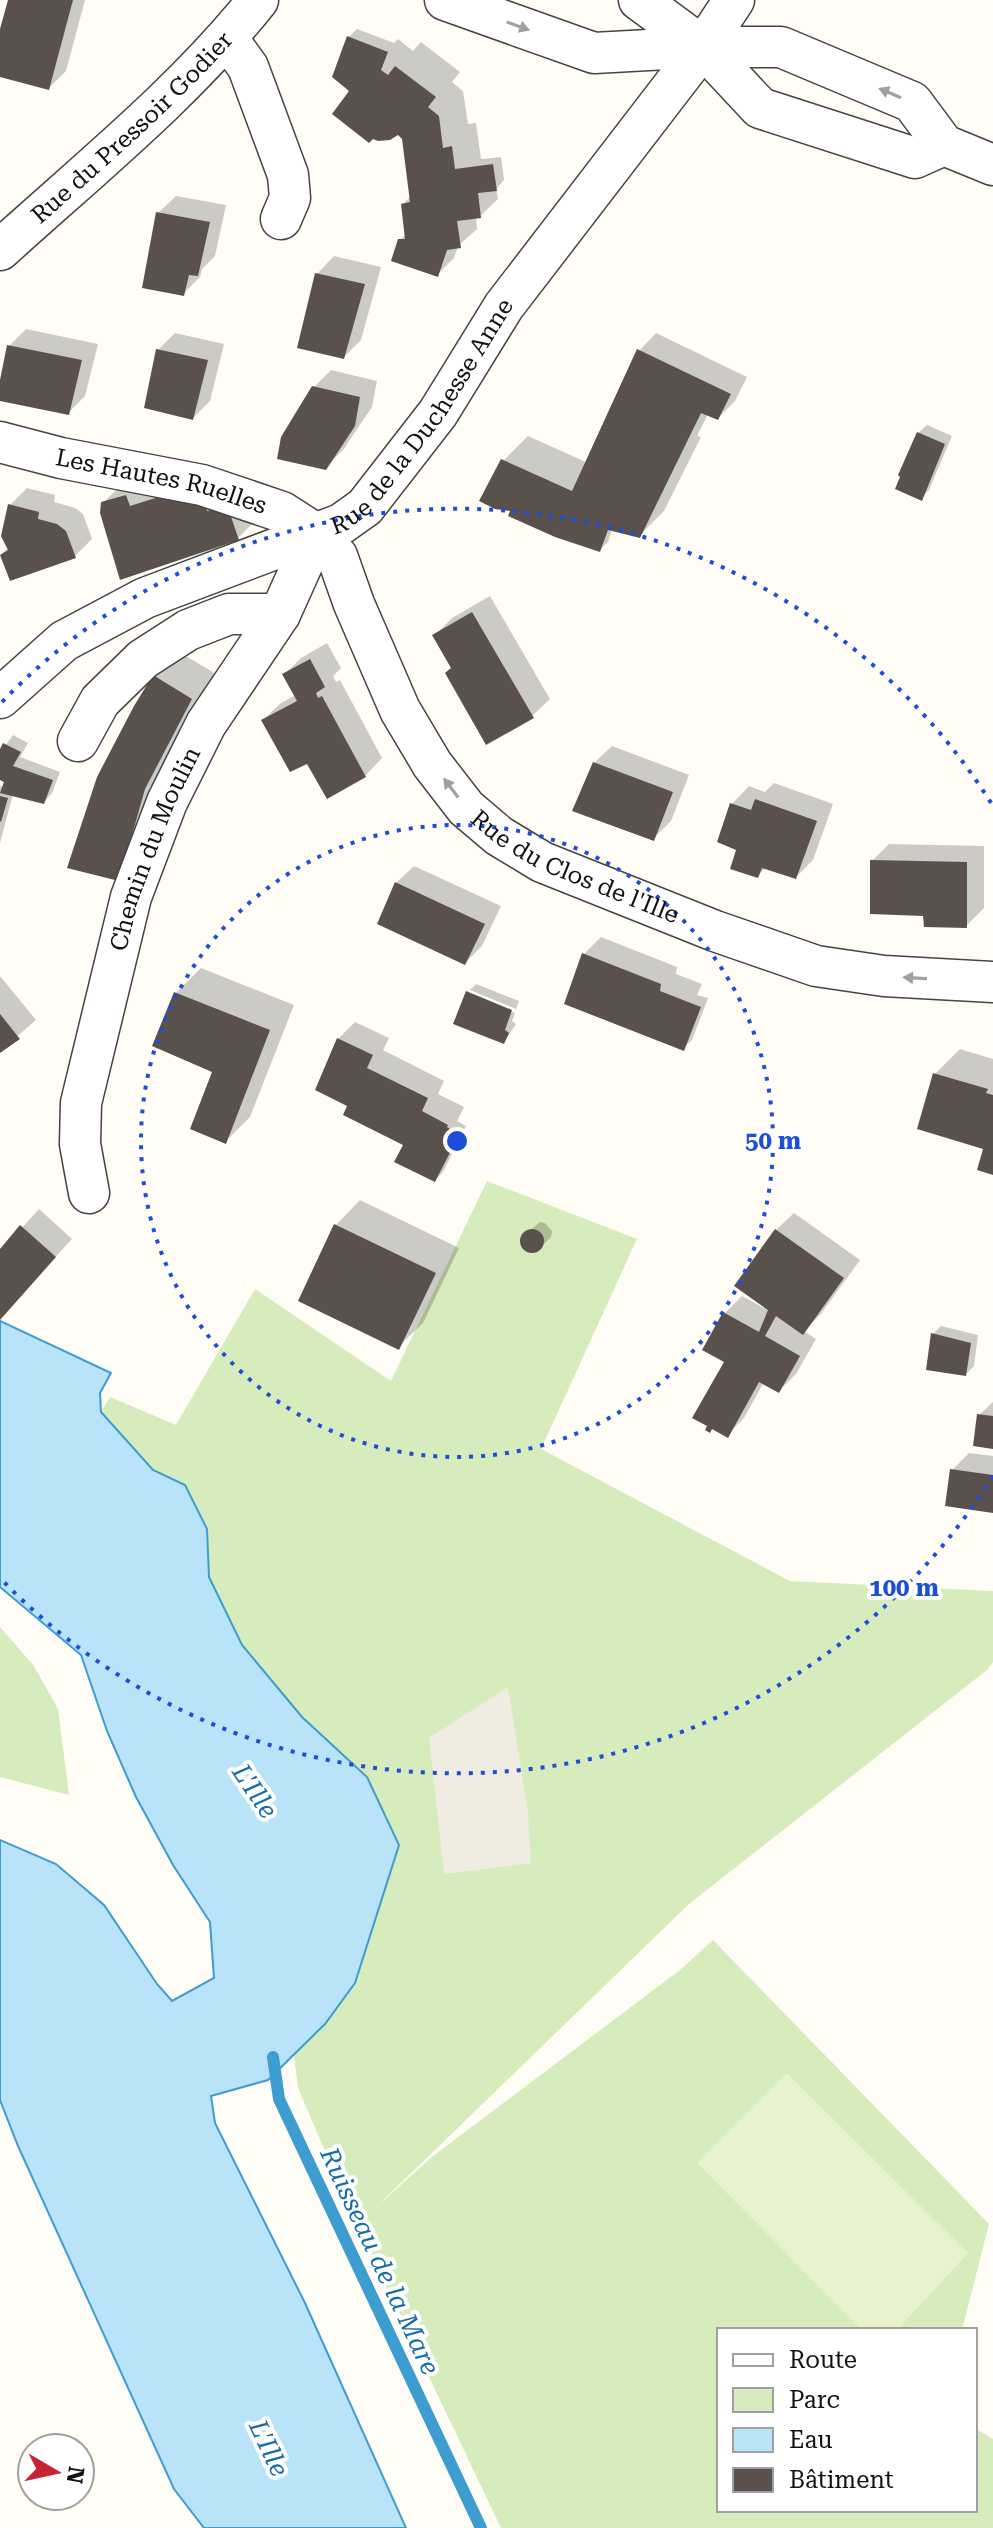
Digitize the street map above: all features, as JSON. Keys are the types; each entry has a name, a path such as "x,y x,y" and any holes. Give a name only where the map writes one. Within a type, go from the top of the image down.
{"street":[{"name":"Rue du Pressoir Godier","path":"0,250 170,95 227,38 258,0"},
{"path":"445,0 594,53 703,47 781,47 912,102 944,145 993,165"},
{"path":"639,0 703,47 760,108 915,158 944,145"},
{"name":"Rue de la Duchesse Anne","path":"0,698 64,641 145,598 341,524 365,507 438,413 504,306 703,47 734,0"},
{"path":"227,38 248,67 288,175 290,198 281,219"},
{"name":"Les Hautes Ruelles","path":"0,442 61,458 202,485 282,512 316,534"},
{"name":"Chemin du Moulin","path":"89,1193 80,1144 81,1103 131,897 167,802 206,724 280,614 316,534"},
{"name":"Rue du Clos de l'Ille","path":"316,534 337,556 354,604 400,710 432,764 466,808 499,836 567,873 715,931 816,966 884,976 993,982"},
{"path":"78,741 100,701 143,659 188,630 229,614 280,614"}],"green space":[{"path":"487,1181 637,1239 541,1449 790,1581 993,1591 993,1662 987,1670 689,1904 375,2208 433,2156 680,1970 713,1940 989,2224 963,2328 717,2328 717,2512 977,2512 977,2429 993,2439 993,2528 501,2528 357,2226 298,2088 294,2055 325,2024 355,1983 399,1845 367,1777 302,1717 242,1645 209,1577 207,1529 185,1485 153,1470 101,1412 110,1397 176,1425 255,1289 391,1381"},
{"path":"0,1627 34,1666 58,1709 69,1795 0,1777"},
{"path":"787,2073 968,2253 899,2328 860,2328 697,2163"}],"shaded area":[{"path":"508,1687 528,1812 531,1863 444,1874 429,1738"}],"water":[{"name":"L'Ille","path":"0,1321 111,1373 100,1393 101,1412 153,1470 185,1485 207,1529 209,1577 242,1645 302,1717 367,1777 399,1845 355,1983 325,2024 268,2080 211,2096 215,2123 305,2303 406,2528 204,2528 174,2489 0,2100 0,1840 56,1864 104,1905 157,1984 172,2001 214,1978 210,1922 173,1865 136,1797 107,1731 81,1655 0,1587"}],"building":[{"path":"8,0 73,0 49,90 0,77 0,29"},
{"path":"347,36 388,52 381,70 388,75 395,66 436,97 428,107 439,116 443,148 452,146 455,169 493,164 497,191 478,193 481,218 457,221 461,248 447,250 438,277 391,261 398,239 405,239 401,204 410,202 402,139 398,135 390,140 373,139 369,143 332,114 349,91 332,77"},
{"path":"156,212 210,222 198,276 189,275 184,296 142,288"},
{"path":"315,273 365,284 344,359 297,348"},
{"path":"7,345 82,360 69,415 0,401 0,380"},
{"path":"156,349 208,360 193,420 144,408"},
{"path":"637,349 731,394 718,420 701,413 640,538 608,530 600,552 555,537 508,516 510,511 495,509 479,501 501,459 572,491"},
{"path":"312,386 360,397 355,426 326,470 277,459 281,437"},
{"path":"917,432 945,444 922,501 895,489"},
{"path":"126,495 130,506 162,496 206,498 207,511 227,505 239,540 120,580 100,513 101,502"},
{"path":"8,504 39,512 38,519 57,524 66,531 76,558 10,581 0,555 8,550 1,536"},
{"path":"472,612 534,718 486,745 445,673 451,668 432,635"},
{"path":"310,659 325,687 316,693 318,698 322,696 366,777 327,799 307,764 290,772 261,720 297,701 282,674"},
{"path":"153,675 192,699 145,789 119,881 67,868 97,777"},
{"path":"3,743 21,752 13,766 53,780 44,804 0,793 4,782 0,780 0,749"},
{"path":"593,762 673,792 654,841 572,811"},
{"path":"0,796 8,798 1,822 0,821"},
{"path":"755,799 817,821 796,879 762,868 758,878 730,869 736,850 717,842 730,803 751,810"},
{"path":"870,860 967,862 967,928 924,927 923,916 870,914"},
{"path":"395,882 485,924 465,965 377,924"},
{"path":"582,953 661,984 660,991 701,1007 684,1051 564,1004"},
{"path":"466,991 512,1010 504,1044 453,1024"},
{"path":"174,992 270,1030 226,1144 190,1129 212,1072 152,1046"},
{"path":"0,1014 20,1039 0,1053"},
{"path":"337,1038 373,1055 367,1068 428,1098 422,1111 448,1125 459,1135 435,1182 394,1162 403,1145 343,1115 347,1106 315,1090"},
{"path":"933,1073 988,1089 986,1093 993,1095 993,1175 977,1170 983,1149 917,1129"},
{"path":"334,1224 436,1273 399,1350 298,1301"},
{"path":"20,1225 56,1257 0,1320 0,1249"},
{"path":"532,1229 543,1236 544,1241 537,1252 532,1253 521,1246 520,1241 527,1230"},
{"path":"775,1229 844,1278 803,1335 776,1316 765,1336 800,1356 779,1393 759,1382 728,1438 712,1429 710,1433 705,1430 707,1426 692,1418 724,1362 702,1350 723,1312 759,1332 768,1310 734,1286"},
{"path":"931,1333 971,1343 966,1376 926,1370"},
{"path":"977,1414 993,1416 993,1449 973,1446"},
{"path":"950,1469 993,1475 993,1513 945,1506"}],"waterway":[{"name":"Ruisseau de la Mare","path":"273,2057 279,2099 481,2528"}]}
